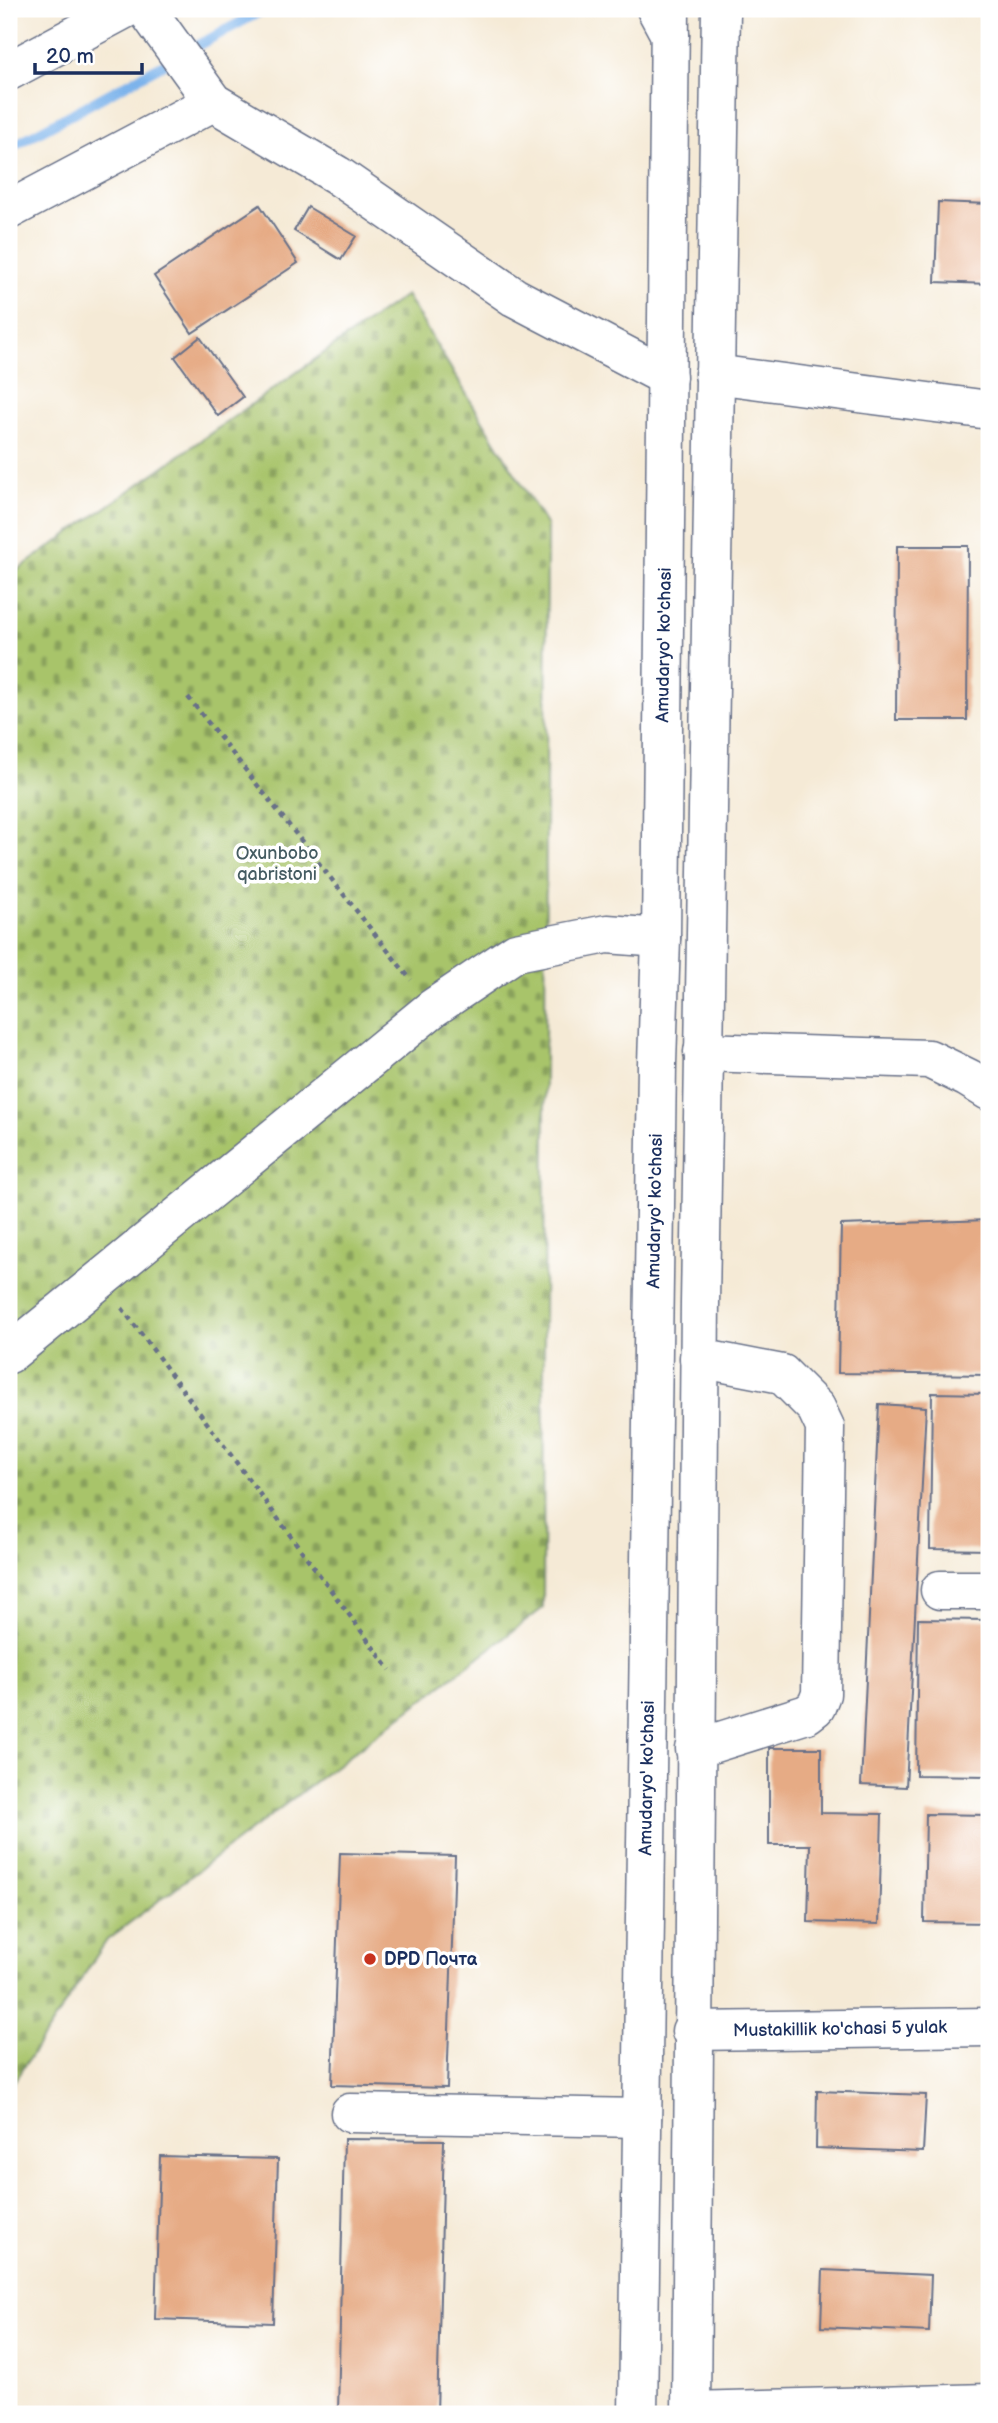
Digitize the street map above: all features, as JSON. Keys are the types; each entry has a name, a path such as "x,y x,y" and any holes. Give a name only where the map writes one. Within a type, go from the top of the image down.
{"street":[{"path":"9,71 125,9"},
{"path":"146,9 213,102 337,175 514,297 667,377"},
{"path":"721,9 699,1358 691,2031 691,2413 989,2403"},
{"name":"Amudaryo' ko'chasi","path":"638,2414 661,938 667,377 665,18"},
{"path":"9,210 213,102"},
{"path":"714,374 989,410"},
{"path":"9,1354 433,1008 516,952 607,934 661,938"},
{"path":"703,1052 929,1059 989,1091"},
{"path":"695,1749 807,1714 816,1707 821,1695 825,1427 816,1408 782,1374 699,1358"},
{"path":"940,1590 989,1590"},
{"name":"Mustakillik ko'chasi 5 yulak","path":"691,2031 989,2027"},
{"path":"350,2113 642,2118"}],"path":[{"path":"188,697 433,1008"},
{"path":"101,1279 390,1670"}],"green space":[{"name":"Oxunbobo qabristoni","path":"406,295 547,526 543,1608 107,1940 9,2089 9,576"}],"building":[{"path":"938,202 989,204 989,284 935,282"},
{"path":"260,205 298,263 192,333 154,276"},
{"path":"308,207 356,236 341,260 294,231"},
{"path":"200,337 243,397 218,416 175,357"},
{"path":"897,546 968,546 967,720 896,720"},
{"path":"989,1220 989,1375 838,1373 841,1225"},
{"path":"932,1393 989,1394 989,1550 930,1549"},
{"path":"879,1404 926,1407 906,1787 861,1785"},
{"path":"918,1619 989,1620 989,1776 916,1775"},
{"path":"769,1748 821,1748 821,1813 882,1814 879,1924 808,1922 810,1845 769,1845"},
{"path":"926,1814 989,1815 989,1923 924,1922"},
{"path":"340,1853 455,1856 447,2088 332,2085"},
{"path":"817,2091 926,2095 923,2152 816,2148"},
{"path":"344,2139 444,2140 437,2414 338,2414"},
{"path":"160,2156 278,2159 273,2323 155,2319"},
{"path":"823,2270 931,2275 929,2332 821,2327"}],"waterway":[{"path":"9,148 265,9"}],"place":[{"name":"DPD Почта","path":"370,1959"}]}
